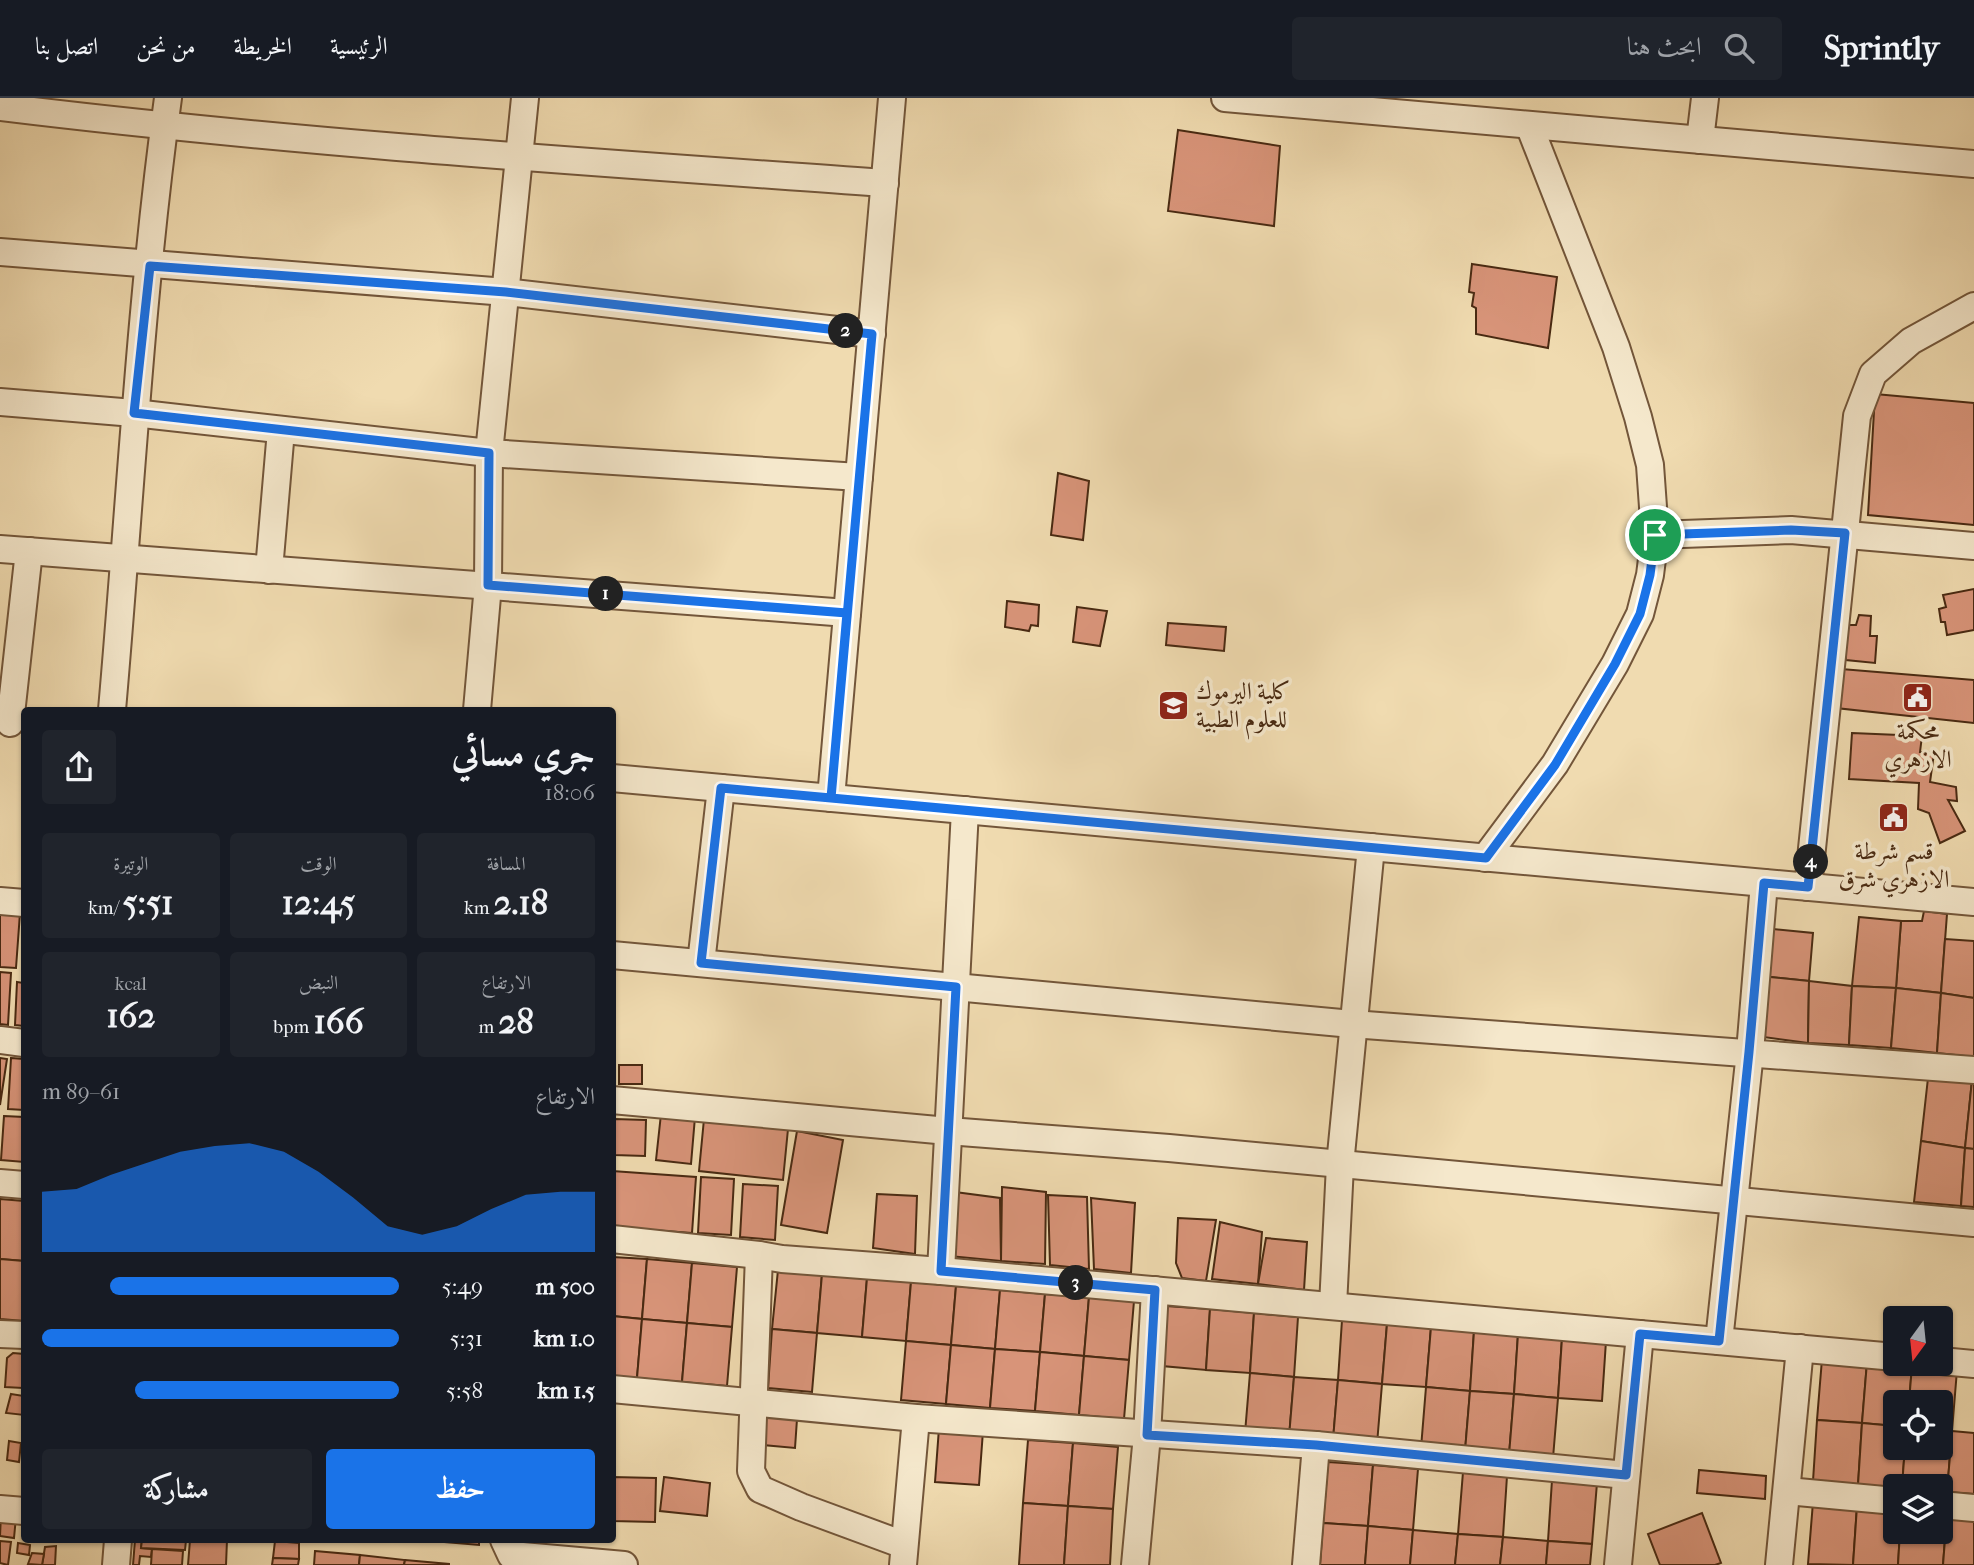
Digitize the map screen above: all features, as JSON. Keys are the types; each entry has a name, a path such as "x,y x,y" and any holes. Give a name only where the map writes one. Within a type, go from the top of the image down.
{"street":[{"path":"112,707 134,413 168,98"},
{"path":"477,707 488,585 489,453 525,98"},
{"path":"831,798 892,98"},
{"path":"1225,98 1304,102 1529,125 1974,164"},
{"path":"1700,140 1705,98"},
{"path":"0,107 164,127 520,157 885,183"},
{"path":"1486,858 1555,765 1615,664 1640,614 1650,575 1655,535 1650,465 1638,417 1616,347 1529,125"},
{"path":"0,253 506,292 872,334"},
{"path":"1808,887 1857,416 1873,374 1911,341 1974,306"},
{"path":"0,402 134,413 489,453 859,477"},
{"path":"269,570 281,430"},
{"path":"1655,535 1791,530 1974,546"},
{"path":"0,549 847,613"},
{"path":"12,723 29,551"},
{"path":"616,778 1974,902"},
{"path":"701,963 721,788"},
{"path":"941,1271 965,810"},
{"path":"1333,1306 1340,1165 1371,847"},
{"path":"1719,1341 1764,883"},
{"path":"0,901 21,902"},
{"path":"616,955 1352,1024 1974,1070"},
{"path":"0,1040 21,1043"},
{"path":"616,1100 1169,1148 1974,1223"},
{"path":"0,1183 21,1185"},
{"path":"616,1239 782,1259 1883,1355"},
{"path":"759,1255 751,1471 760,1489 903,1555 916,1419"},
{"path":"1135,1565 1147,1435 1155,1290"},
{"path":"0,1334 21,1335"},
{"path":"1618,1565 1640,1334"},
{"path":"1779,1565 1800,1348"},
{"path":"1953,1362 1974,1364"},
{"path":"616,1389 916,1419 1316,1445 1626,1475"},
{"path":"1306,1565 1316,1445"},
{"path":"1787,1491 1883,1500"},
{"path":"1953,1506 1974,1508"},
{"path":"0,1509 21,1511"},
{"path":"116,1565 118,1543"},
{"path":"508,1553 624,1565"}],"building":[{"path":"1178,130 1280,146 1274,226 1168,211"},
{"path":"1472,264 1557,277 1548,348 1476,334 1476,308 1472,306 1474,293 1469,292"},
{"path":"1875,394 1974,403 1974,525 1868,515"},
{"path":"1058,473 1089,481 1083,540 1051,535"},
{"path":"1974,589 1974,630 1947,635 1939,609 1946,607 1943,595"},
{"path":"1007,601 1039,605 1038,626 1031,625 1029,631 1005,627"},
{"path":"1077,607 1107,611 1100,646 1073,642"},
{"path":"1859,615 1871,616 1870,636 1877,636 1875,663 1846,660 1844,625 1856,625"},
{"path":"1168,623 1226,627 1224,651 1166,645"},
{"path":"1841,669 1974,680 1974,723 1836,708"},
{"path":"1852,733 1922,736 1920,752 1934,753 1930,782 1956,787 1957,801 1948,800 1965,831 1940,843 1929,813 1918,809 1919,783 1849,779"},
{"path":"1924,911 1947,914 1941,993 1896,988 1901,921 1922,921"},
{"path":"0,912 20,913 16,968 0,967"},
{"path":"1859,917 1901,921 1896,988 1852,986"},
{"path":"1764,928 1813,933 1809,981 1760,976"},
{"path":"1945,939 1974,941 1974,998 1941,993"},
{"path":"0,972 11,973 8,1025 0,1024"},
{"path":"1760,976 1809,981 1808,1043 1756,1036"},
{"path":"1809,981 1852,986 1849,1045 1808,1043"},
{"path":"17,982 21,983 21,1026 15,1025"},
{"path":"1852,986 1896,988 1891,1048 1849,1045"},
{"path":"1896,988 1941,993 1937,1053 1891,1048"},
{"path":"1941,993 1974,998 1974,1057 1937,1053"},
{"path":"0,1058 7,1059 0,1105"},
{"path":"11,1058 21,1059 21,1110 8,1109"},
{"path":"619,1065 642,1065 642,1084 619,1084"},
{"path":"1928,1078 1972,1080 1965,1148 1921,1141"},
{"path":"1972,1080 1974,1081 1974,1149 1965,1148"},
{"path":"661,1114 695,1117 691,1164 656,1160"},
{"path":"4,1116 21,1117 21,1162 1,1160"},
{"path":"616,1119 646,1120 645,1156 616,1155"},
{"path":"704,1119 788,1129 783,1180 699,1171"},
{"path":"797,1131 843,1140 827,1233 781,1225"},
{"path":"1921,1141 1965,1148 1961,1206 1914,1202"},
{"path":"1965,1148 1974,1149 1974,1207 1961,1206"},
{"path":"616,1171 696,1177 692,1233 616,1227"},
{"path":"701,1177 734,1179 731,1235 698,1233"},
{"path":"743,1184 778,1186 775,1240 740,1237"},
{"path":"1002,1187 1046,1192 1045,1264 1001,1261"},
{"path":"955,1192 1000,1198 1001,1261 949,1256"},
{"path":"877,1194 917,1196 915,1254 873,1248"},
{"path":"1048,1195 1087,1197 1089,1269 1050,1265"},
{"path":"1091,1198 1135,1203 1131,1273 1094,1269"},
{"path":"0,1199 21,1201 21,1261 0,1259"},
{"path":"1178,1218 1216,1220 1206,1281 1182,1278 1176,1263"},
{"path":"1220,1222 1262,1232 1258,1284 1212,1279"},
{"path":"1266,1238 1307,1242 1304,1290 1258,1284"},
{"path":"616,1257 647,1259 642,1319 616,1316"},
{"path":"0,1259 21,1261 21,1321 0,1319"},
{"path":"647,1259 692,1263 687,1323 642,1319"},
{"path":"692,1263 737,1267 732,1327 687,1323"},
{"path":"778,1270 822,1274 817,1333 772,1329"},
{"path":"822,1274 867,1278 862,1337 817,1333"},
{"path":"867,1278 911,1282 906,1341 862,1337"},
{"path":"911,1282 956,1286 951,1345 906,1341"},
{"path":"956,1286 1000,1290 995,1349 951,1345"},
{"path":"1000,1290 1045,1294 1040,1352 995,1349"},
{"path":"1045,1294 1089,1297 1084,1356 1040,1352"},
{"path":"1089,1297 1134,1301 1129,1360 1084,1356"},
{"path":"1166,1306 1210,1309 1206,1370 1162,1366"},
{"path":"1210,1309 1254,1313 1250,1373 1206,1370"},
{"path":"1254,1313 1298,1317 1294,1377 1250,1373"},
{"path":"616,1316 642,1319 637,1378 616,1376"},
{"path":"642,1319 687,1323 682,1382 637,1378"},
{"path":"1342,1320 1387,1324 1382,1384 1338,1380"},
{"path":"687,1323 732,1327 727,1386 682,1382"},
{"path":"1387,1324 1431,1327 1426,1387 1382,1384"},
{"path":"1431,1327 1474,1331 1470,1391 1426,1387"},
{"path":"772,1329 817,1333 812,1392 768,1388"},
{"path":"1474,1331 1518,1334 1514,1394 1470,1391"},
{"path":"1518,1334 1562,1338 1558,1398 1514,1394"},
{"path":"1562,1338 1606,1341 1602,1401 1558,1398"},
{"path":"906,1341 951,1345 946,1404 901,1400"},
{"path":"951,1345 995,1349 990,1408 946,1404"},
{"path":"995,1349 1040,1352 1035,1411 990,1408"},
{"path":"1040,1352 1084,1356 1079,1415 1035,1411"},
{"path":"13,1353 21,1354 21,1388 5,1387 7,1358"},
{"path":"1084,1356 1129,1360 1124,1419 1079,1415"},
{"path":"1822,1359 1867,1362 1862,1423 1817,1420"},
{"path":"1867,1362 1883,1363 1883,1376 1911,1376 1910,1390 1883,1390 1883,1425 1862,1423"},
{"path":"1953,1370 1957,1370 1953,1419 1953,1390 1910,1390 1911,1376 1953,1376"},
{"path":"1250,1373 1294,1377 1289,1437 1245,1433"},
{"path":"1294,1377 1338,1380 1333,1440 1289,1437"},
{"path":"1338,1380 1382,1384 1377,1444 1333,1440"},
{"path":"1426,1387 1470,1391 1465,1451 1421,1448"},
{"path":"1470,1391 1514,1394 1509,1455 1465,1451"},
{"path":"11,1394 21,1396 21,1415 6,1413"},
{"path":"1514,1394 1558,1398 1553,1458 1509,1455"},
{"path":"765,1417 797,1419 795,1448 763,1445"},
{"path":"1817,1420 1862,1423 1858,1485 1813,1481"},
{"path":"1862,1423 1883,1425 1883,1460 1904,1460 1903,1474 1883,1474 1883,1487 1858,1485"},
{"path":"939,1428 983,1431 979,1485 935,1482"},
{"path":"1953,1431 1974,1433 1974,1494 1953,1492 1953,1474 1948,1474 1950,1460 1953,1460"},
{"path":"1028,1440 1073,1443 1068,1506 1023,1503"},
{"path":"9,1441 21,1443 19,1462 7,1460"},
{"path":"1073,1443 1118,1447 1113,1509 1068,1506"},
{"path":"1904,1460 1950,1460 1948,1474 1903,1474"},
{"path":"1328,1462 1373,1465 1368,1526 1323,1523"},
{"path":"1373,1465 1418,1469 1413,1530 1368,1526"},
{"path":"1699,1470 1766,1476 1765,1499 1697,1493"},
{"path":"1463,1472 1507,1476 1503,1537 1458,1534"},
{"path":"616,1477 656,1478 655,1522 616,1521"},
{"path":"664,1477 710,1483 707,1516 660,1511"},
{"path":"1552,1480 1597,1483 1592,1544 1548,1541"},
{"path":"1813,1502 1857,1506 1853,1565 1808,1564"},
{"path":"1023,1503 1068,1506 1064,1565 1019,1565"},
{"path":"1068,1506 1113,1509 1110,1565 1064,1565"},
{"path":"1857,1506 1883,1508 1883,1544 1899,1544 1898,1565 1853,1565"},
{"path":"1702,1513 1721,1563 1660,1565 1648,1534"},
{"path":"1953,1513 1974,1515 1974,1565 1943,1565 1945,1544 1953,1544"},
{"path":"1,1515 16,1517 14,1538 0,1536"},
{"path":"1323,1523 1368,1526 1365,1565 1320,1565"},
{"path":"1368,1526 1413,1530 1410,1565 1365,1565"},
{"path":"1413,1530 1458,1534 1455,1565 1410,1565"},
{"path":"1458,1534 1503,1537 1500,1565 1455,1565"},
{"path":"1503,1537 1548,1541 1546,1565 1500,1565"},
{"path":"0,1541 11,1542 8,1565 0,1563"},
{"path":"1548,1541 1592,1544 1590,1565 1546,1565"},
{"path":"18,1543 30,1545 29,1555 17,1553"},
{"path":"135,1543 142,1543 141,1548 152,1549 151,1557 140,1556 139,1565 133,1565"},
{"path":"142,1543 186,1543 185,1550 141,1548"},
{"path":"190,1543 227,1543 226,1565 188,1565"},
{"path":"275,1543 299,1543 299,1559 273,1558"},
{"path":"1899,1544 1945,1544 1943,1565 1898,1565"},
{"path":"56,1546 55,1565 42,1565 45,1547"},
{"path":"152,1549 183,1551 182,1565 151,1565"},
{"path":"315,1551 360,1555 359,1565 314,1565"},
{"path":"32,1553 44,1554 42,1565 28,1564"},
{"path":"360,1555 405,1560 404,1565 359,1565"},
{"path":"273,1558 299,1559 298,1565 272,1565"},
{"path":"405,1560 449,1564 449,1565 404,1565"}],"place":[{"name":"محكمة الازهري","path":"1918,697"},
{"name":"كلية اليرموك للعلوم الطبية","path":"1173,705"},
{"name":"قسم شرطة الازهري شرق","path":"1894,817"}],"route":[{"path":"1655,535 1650,575 1640,614 1615,664 1555,765 1486,858 831,798 847,613 488,585 489,453 134,413 150,266 506,292 872,334 831,798 721,788 701,963 956,987 941,1271 1155,1290 1147,1435 1316,1445 1626,1475 1640,1334 1719,1341 1764,883 1808,887 1845,533 1791,530 1655,535"}]}
